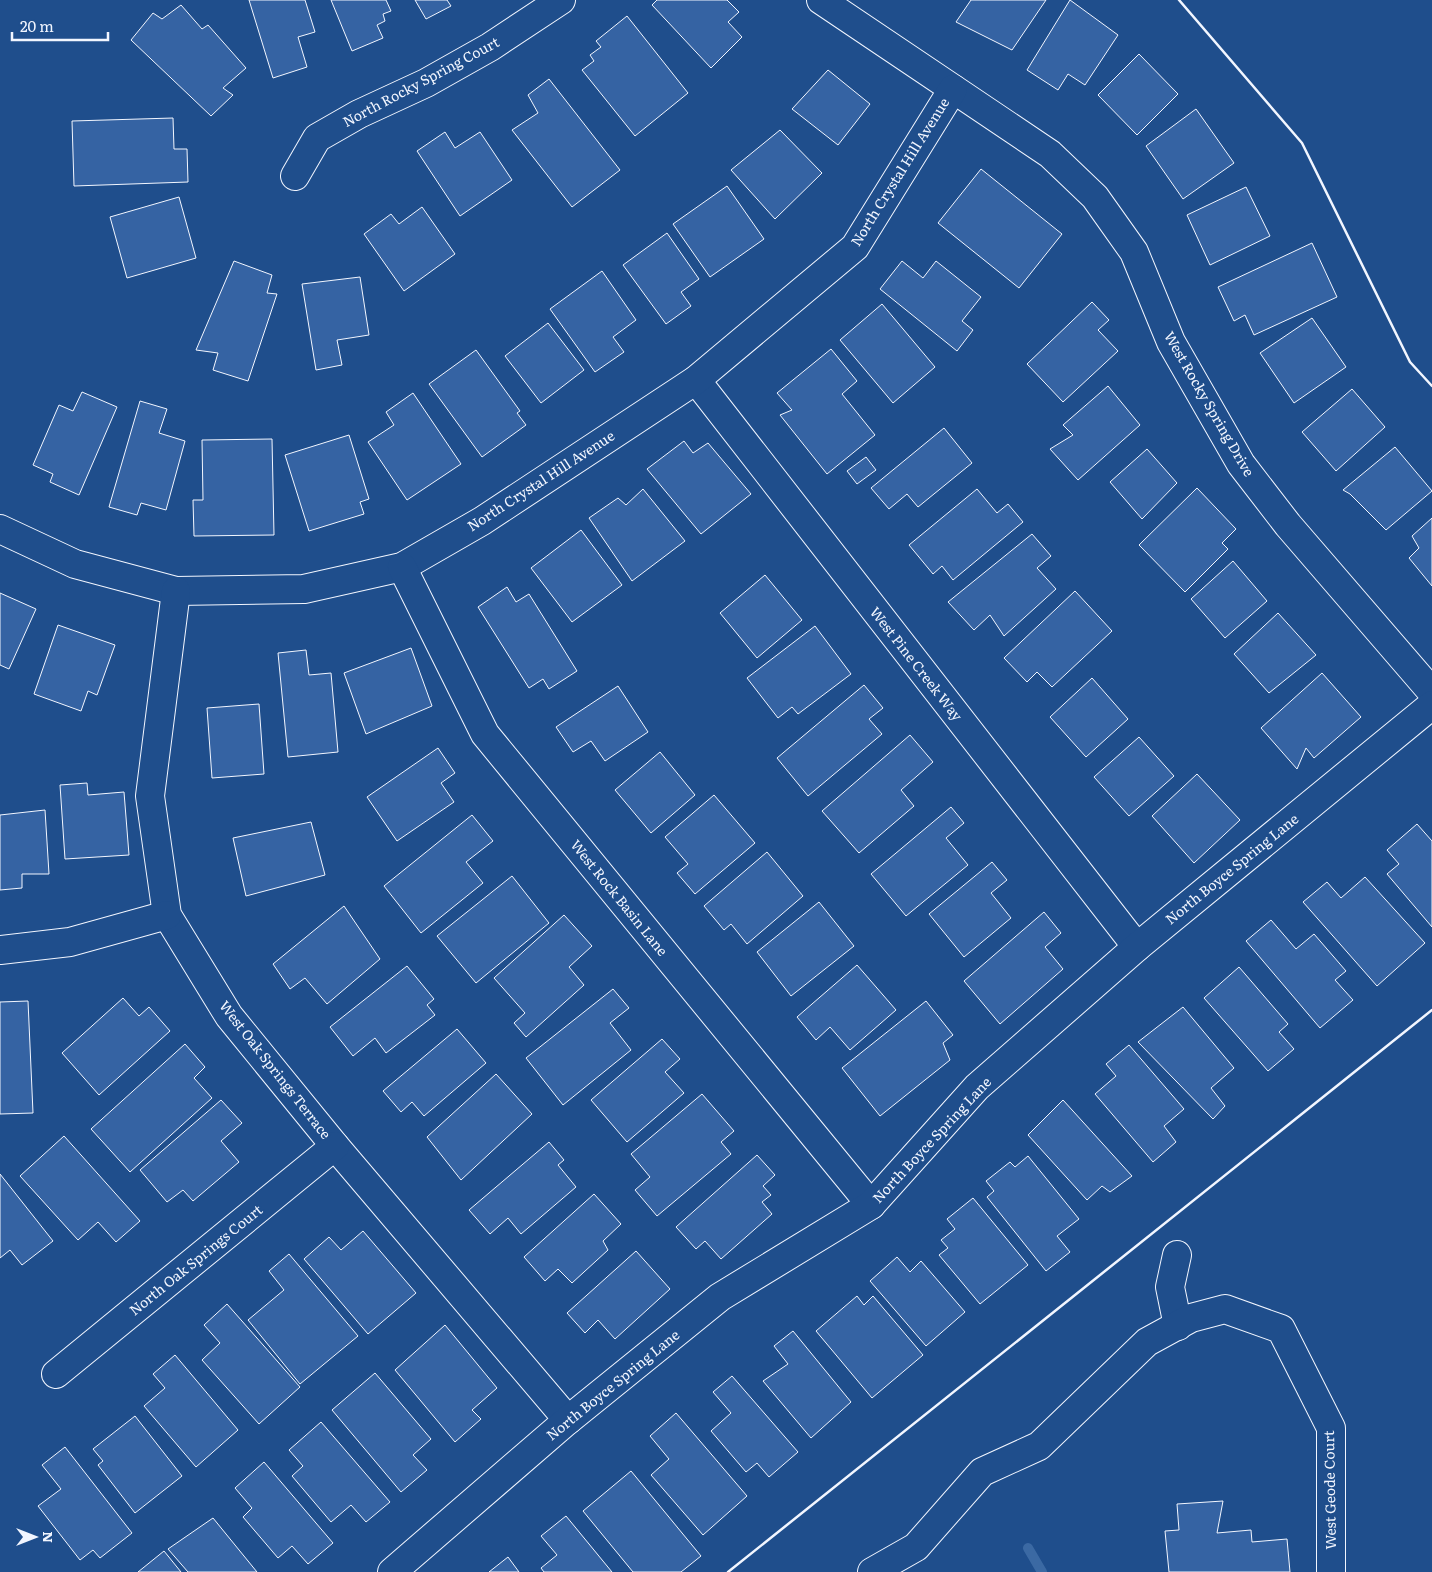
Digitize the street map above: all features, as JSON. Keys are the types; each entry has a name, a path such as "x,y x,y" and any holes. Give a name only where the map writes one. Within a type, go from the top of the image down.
{"street":[{"name":"North Rocky Spring Court","path":"295,176 317,138 359,114 426,83 490,47 561,0"},
{"name":"West Rocky Spring Drive","path":"821,0 1050,154 1095,197 1134,252 1171,342 1241,464 1288,525 1432,692"},
{"name":"North Crystal Hill Avenue","path":"0,529 75,564 176,591 304,589 402,567 482,521 696,380 855,247 953,89"},
{"name":"West Pine Creek Way","path":"696,380 1137,947"},
{"name":"West Rock Basin Lane","path":"402,567 485,734 871,1205"},
{"name":"West Oak Springs Terrace","path":"176,591 150,796 167,915 229,1016 336,1146 568,1420"},
{"name":"North Boyce Spring Lane","path":"392,1572 568,1420 720,1297 871,1205 978,1087 1137,947 1432,705"},
{"path":"0,950 70,942 167,915"},
{"name":"North Oak Springs Court","path":"56,1374 336,1146"},
{"path":"872,1572 916,1547 982,1472 1039,1446 1147,1342 1178,1326 1170,1287 1177,1255"},
{"name":"West Geode Court","path":"1178,1326 1191,1318 1225,1309 1281,1329 1331,1428 1331,1572"}],"building":[{"path":"249,0 305,0 315,32 298,37 307,67 273,78"},
{"path":"331,0 386,0 391,11 383,14 385,21 377,25 383,38 352,51"},
{"path":"415,0 447,0 451,6 426,19"},
{"path":"657,0 727,0 739,12 728,22 742,37 711,68 652,5"},
{"path":"971,0 1046,0 1012,50 956,22"},
{"path":"1070,0 1118,35 1085,85 1068,74 1058,90 1027,70"},
{"path":"181,5 202,29 208,25 246,68 223,88 233,95 211,116 131,40 153,13 162,19"},
{"path":"627,16 688,93 635,136 582,70 594,61 590,55 601,47 596,41"},
{"path":"1139,54 1178,94 1137,135 1098,95"},
{"path":"828,70 870,104 838,145 792,109"},
{"path":"549,79 620,170 572,207 512,130 538,113 528,95"},
{"path":"1196,109 1234,163 1183,199 1146,146"},
{"path":"173,118 174,149 187,149 188,182 74,186 72,121"},
{"path":"780,130 822,173 775,219 731,170"},
{"path":"445,132 455,148 480,132 512,180 460,216 417,151"},
{"path":"981,169 1062,234 1019,288 938,223"},
{"path":"727,186 764,239 710,277 673,224"},
{"path":"1246,187 1270,236 1210,265 1187,215"},
{"path":"179,197 196,258 127,278 110,217"},
{"path":"422,207 455,254 404,291 364,234 391,214 399,224"},
{"path":"667,233 699,279 681,292 691,306 666,324 623,265"},
{"path":"1312,243 1337,297 1254,335 1245,315 1234,321 1218,287"},
{"path":"234,261 272,275 267,293 277,294 248,381 213,370 218,353 196,350"},
{"path":"902,261 923,278 936,261 981,297 962,321 973,330 957,351 880,289"},
{"path":"602,271 636,320 613,337 624,352 595,372 550,309"},
{"path":"360,277 369,335 337,340 342,365 316,370 302,284"},
{"path":"1092,302 1109,320 1098,330 1118,351 1063,402 1027,364"},
{"path":"882,304 935,367 893,403 840,340"},
{"path":"1312,318 1346,367 1294,403 1260,353"},
{"path":"548,323 584,370 541,403 505,356"},
{"path":"831,349 857,381 842,394 875,435 827,474 780,415 792,410 777,393"},
{"path":"476,350 520,411 517,413 526,425 482,457 429,384"},
{"path":"1108,386 1140,425 1078,480 1050,449 1073,435 1063,425"},
{"path":"1352,389 1385,427 1336,471 1302,432"},
{"path":"82,392 117,407 79,495 50,482 53,474 33,465 59,405 73,411"},
{"path":"413,393 461,464 407,500 368,442 394,425 386,412"},
{"path":"140,401 167,409 159,433 185,441 166,510 141,503 137,515 109,507"},
{"path":"944,428 972,463 918,507 907,494 889,509 871,488"},
{"path":"349,435 369,499 360,502 364,514 309,531 285,455"},
{"path":"272,439 274,535 194,536 193,500 203,500 202,440"},
{"path":"684,441 693,453 708,443 751,494 701,534 647,469"},
{"path":"1395,447 1432,491 1386,530 1350,494 1343,490"},
{"path":"1147,449 1177,483 1142,519 1110,482"},
{"path":"866,457 876,470 857,484 847,471"},
{"path":"1197,488 1236,529 1222,543 1228,549 1185,592 1139,545"},
{"path":"643,489 685,541 632,581 589,518 618,498 626,505"},
{"path":"977,489 997,513 1008,504 1023,522 953,580 942,566 933,574 909,545"},
{"path":"1432,518 1432,586 1409,558 1419,548 1412,536"},
{"path":"581,530 622,585 572,622 531,568"},
{"path":"1032,534 1051,556 1037,568 1056,589 1004,636 990,615 974,630 948,602"},
{"path":"1233,561 1267,601 1225,638 1191,599"},
{"path":"765,575 802,620 757,658 720,613"},
{"path":"507,587 516,602 529,594 577,671 549,689 543,679 529,688 478,607"},
{"path":"1075,591 1112,631 1052,687 1037,672 1027,682 1004,658"},
{"path":"0,593 36,609 9,669 0,665"},
{"path":"1278,613 1316,655 1269,693 1234,654"},
{"path":"58,625 115,645 97,695 88,691 81,711 34,694"},
{"path":"815,626 851,674 798,714 792,707 778,718 747,678"},
{"path":"411,648 432,706 366,734 344,673"},
{"path":"306,650 309,675 331,673 338,752 288,757 278,653"},
{"path":"1322,673 1361,717 1314,758 1306,748 1297,769 1261,728"},
{"path":"1092,678 1128,719 1086,757 1050,717"},
{"path":"864,685 883,708 869,719 882,734 808,796 777,758"},
{"path":"618,686 648,732 605,761 591,741 573,752 556,727"},
{"path":"259,704 264,774 212,778 207,708"},
{"path":"910,735 933,762 901,790 914,806 859,853 822,811"},
{"path":"1139,737 1174,776 1129,816 1094,777"},
{"path":"438,748 455,773 441,783 454,802 397,841 367,797"},
{"path":"660,752 695,795 651,833 615,790"},
{"path":"1197,774 1240,820 1194,863 1152,816"},
{"path":"87,783 88,795 124,792 129,855 65,859 60,785"},
{"path":"714,795 755,843 695,894 677,873 688,864 665,837"},
{"path":"951,807 964,823 946,838 968,865 906,916 871,874"},
{"path":"45,810 49,874 22,874 22,888 0,890 0,815"},
{"path":"472,815 493,841 466,862 483,883 421,933 384,886"},
{"path":"311,822 325,875 246,896 233,838"},
{"path":"1417,824 1432,841 1432,927 1387,874 1399,864 1387,850"},
{"path":"767,852 803,896 747,944 731,924 724,930 704,906"},
{"path":"992,862 1007,880 991,893 1011,918 964,957 929,914"},
{"path":"512,876 549,923 476,983 437,936"},
{"path":"1365,877 1425,943 1377,986 1303,902 1327,882 1341,898"},
{"path":"819,902 854,946 791,996 757,952"},
{"path":"344,906 380,959 327,1004 305,978 290,989 273,964"},
{"path":"1044,912 1061,933 1045,947 1063,969 1000,1024 964,981"},
{"path":"564,915 592,946 569,967 584,985 526,1037 514,1023 525,1013 494,978"},
{"path":"1271,920 1296,949 1314,934 1346,971 1335,980 1353,1000 1320,1028 1246,941"},
{"path":"857,965 896,1010 850,1050 830,1027 816,1040 797,1017"},
{"path":"407,966 434,999 427,1005 435,1015 386,1053 375,1038 353,1056 330,1027"},
{"path":"1239,967 1288,1024 1279,1032 1294,1049 1268,1071 1204,998"},
{"path":"613,989 629,1008 610,1023 631,1050 563,1105 526,1058"},
{"path":"123,998 139,1016 149,1007 170,1031 99,1095 62,1053"},
{"path":"28,1001 33,1113 0,1114 0,1002"},
{"path":"926,1001 953,1035 943,1043 950,1060 880,1116 842,1068"},
{"path":"1183,1007 1234,1068 1211,1088 1225,1106 1213,1119 1138,1042"},
{"path":"457,1029 486,1063 424,1116 412,1102 401,1112 383,1091"},
{"path":"662,1039 680,1059 665,1072 684,1093 627,1142 591,1100"},
{"path":"185,1044 205,1067 194,1078 212,1098 130,1172 91,1129"},
{"path":"1129,1045 1184,1109 1164,1126 1176,1142 1153,1162 1095,1094 1116,1076 1106,1064"},
{"path":"496,1074 532,1114 461,1180 427,1137"},
{"path":"702,1094 734,1131 721,1142 731,1154 657,1216 635,1190 650,1177 631,1154"},
{"path":"221,1100 242,1123 221,1141 239,1162 193,1201 183,1190 167,1202 140,1170"},
{"path":"1063,1100 1132,1176 1110,1192 1102,1186 1087,1200 1028,1135"},
{"path":"64,1136 140,1221 116,1242 98,1222 78,1240 20,1176"},
{"path":"549,1142 564,1160 558,1165 576,1187 521,1234 508,1218 490,1234 469,1210"},
{"path":"757,1155 775,1175 763,1186 771,1195 762,1202 772,1214 721,1259 705,1241 696,1249 676,1227"},
{"path":"1028,1156 1079,1219 1057,1236 1070,1252 1046,1271 987,1197 994,1191 986,1181 1010,1162 1015,1167"},
{"path":"0,1174 53,1241 22,1265 10,1250 0,1258"},
{"path":"594,1194 621,1224 603,1241 608,1250 572,1283 558,1269 545,1281 524,1257"},
{"path":"973,1198 1028,1265 980,1304 939,1255 948,1248 941,1240 955,1229 947,1219"},
{"path":"363,1231 416,1293 368,1334 304,1259 329,1237 341,1250"},
{"path":"636,1251 670,1289 615,1339 598,1320 585,1333 567,1313"},
{"path":"289,1254 358,1336 300,1384 248,1320 284,1290 269,1271"},
{"path":"897,1257 910,1272 921,1261 965,1312 926,1346 870,1281"},
{"path":"857,1296 864,1305 873,1296 923,1355 872,1398 816,1331"},
{"path":"227,1304 300,1387 259,1424 202,1360 220,1343 204,1325"},
{"path":"445,1325 497,1388 472,1410 481,1419 455,1442 395,1370"},
{"path":"793,1331 851,1402 811,1438 763,1381 788,1364 774,1346"},
{"path":"175,1355 238,1430 196,1467 144,1406 165,1388 153,1374"},
{"path":"375,1373 431,1439 413,1455 427,1470 401,1492 332,1410"},
{"path":"732,1376 798,1452 769,1477 757,1463 746,1472 711,1431 731,1413 713,1392"},
{"path":"676,1413 747,1496 703,1535 651,1475 669,1459 650,1436"},
{"path":"135,1416 182,1476 135,1513 98,1465 103,1461 93,1449"},
{"path":"321,1422 390,1502 366,1522 351,1505 331,1522 292,1476 303,1466 289,1450"},
{"path":"65,1447 132,1533 100,1558 93,1550 80,1560 38,1506 61,1489 42,1465"},
{"path":"264,1462 333,1543 308,1564 292,1546 278,1558 243,1517 252,1508 235,1488"},
{"path":"631,1471 701,1556 681,1572 633,1572 583,1511"},
{"path":"1223,1501 1217,1533 1251,1530 1252,1542 1287,1539 1290,1572 1169,1572 1165,1531 1179,1530 1177,1504"},
{"path":"566,1516 612,1572 544,1572 541,1568 557,1555 541,1536"},
{"path":"213,1518 257,1572 188,1572 168,1549"},
{"path":"164,1551 181,1572 138,1572"},
{"path":"508,1557 519,1572 489,1572"}],"waterway":[{"path":"1028,1548 1042,1572"}],"wall":[{"path":"1179,0 1302,143 1410,362 1432,386"},
{"path":"728,1572 1432,1010"}]}
